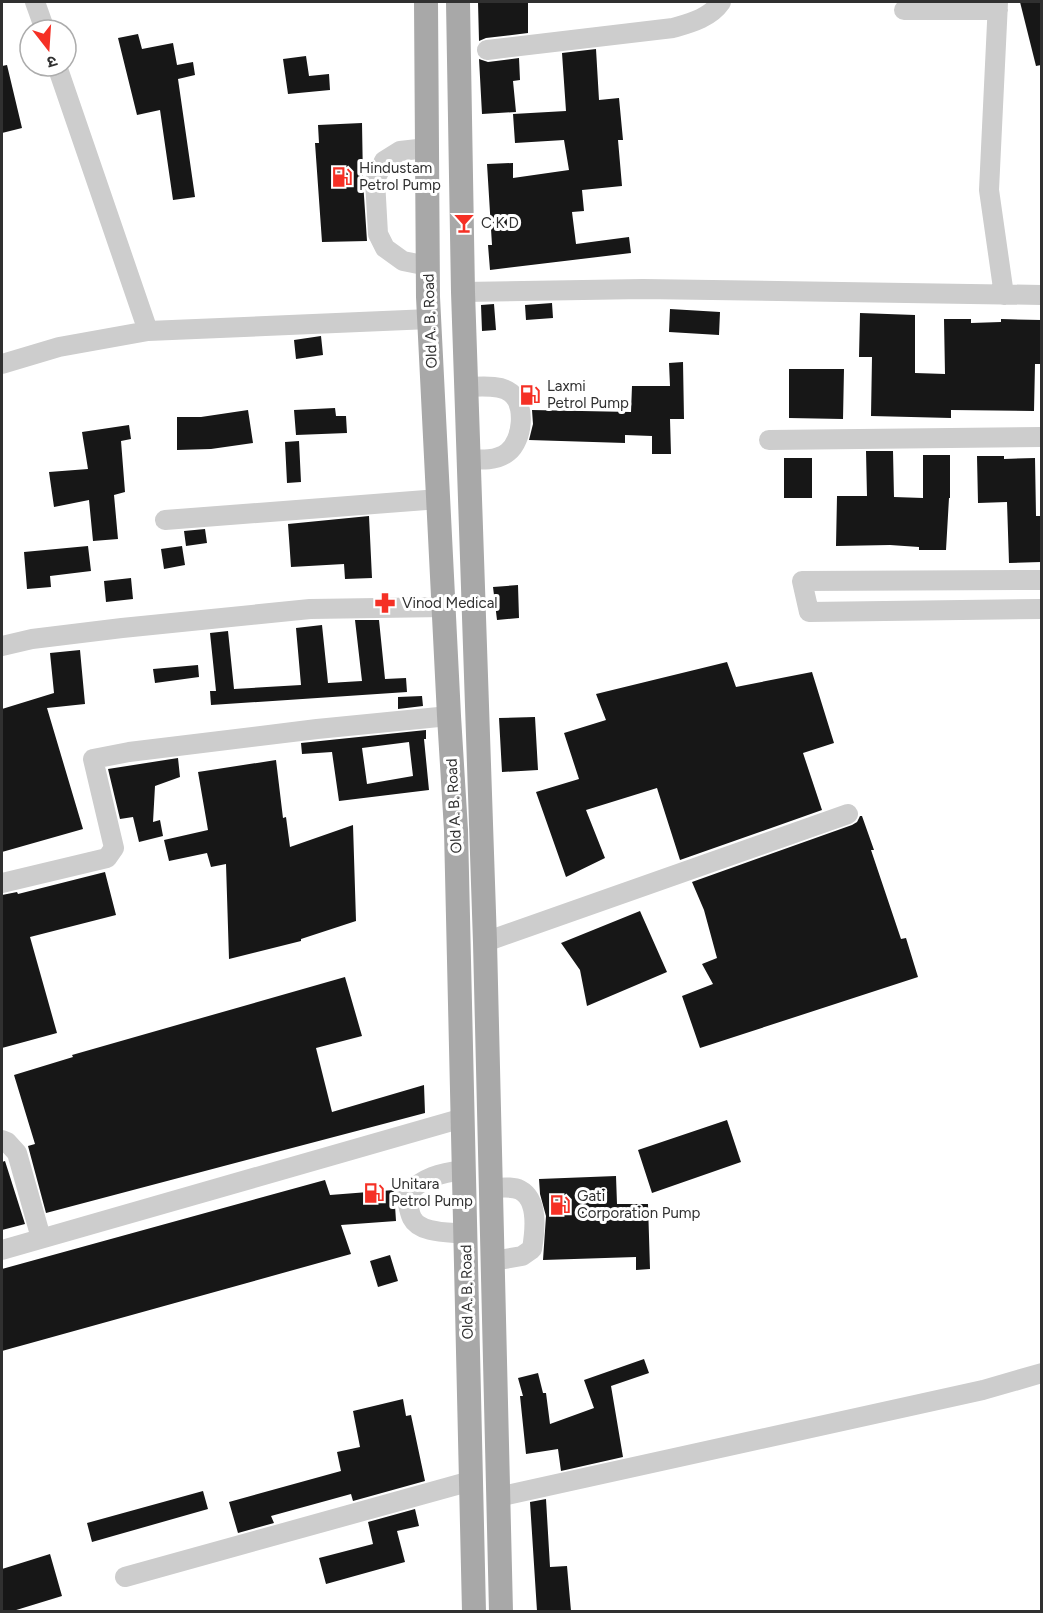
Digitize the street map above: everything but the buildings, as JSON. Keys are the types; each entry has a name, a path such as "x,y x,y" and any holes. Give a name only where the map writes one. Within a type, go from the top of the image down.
{"main road":[{"name":"Old A. B. Road","path":"426,2 428,266 445,607 448,716 456,830 474,1611"},
{"name":"Old A. B. Road","path":"458,2 463,292 485,942 501,1611"}],"street":[{"path":"35,2 41,18"},
{"path":"487,50 673,28 700,19 716,9 721,2"},
{"path":"904,10 998,6 988,190 1004,294"},
{"path":"61,78 148,331"},
{"path":"427,148 400,151 384,161 375,180 378,234 385,248 403,261 428,266"},
{"path":"463,292 643,289 1041,295"},
{"path":"2,364 59,347 148,331 430,319"},
{"path":"466,387 504,389 512,393 519,403 520,423 517,441 508,452 485,460 468,459"},
{"path":"769,440 1041,437"},
{"path":"165,520 439,499"},
{"path":"1041,580 802,581 809,612 1041,609"},
{"path":"2,646 32,639 122,628 310,609 445,607"},
{"path":"2,883 107,858 114,848 93,759 129,752 317,729 448,716"},
{"path":"485,942 848,814"},
{"path":"2,1250 463,1118"},
{"path":"2,1140 17,1153 41,1238"},
{"path":"464,1170 430,1178 416,1184 406,1195 413,1220 422,1227 465,1234"},
{"path":"491,1188 519,1189 526,1195 532,1206 534,1235 532,1249 522,1256 493,1261"},
{"path":"498,1497 983,1390 1041,1373"},
{"path":"125,1577 471,1482"}],"place":[{"name":"Hindustam Petrol Pump","path":"342,177"},
{"name":"C K D","path":"464,223"},
{"name":"Laxmi Petrol Pump","path":"530,395"},
{"name":"Vinod Medical","path":"385,603"},
{"name":"Unitara Petrol Pump","path":"374,1193"},
{"name":"Gati Corporation Pump","path":"560,1205"}]}
